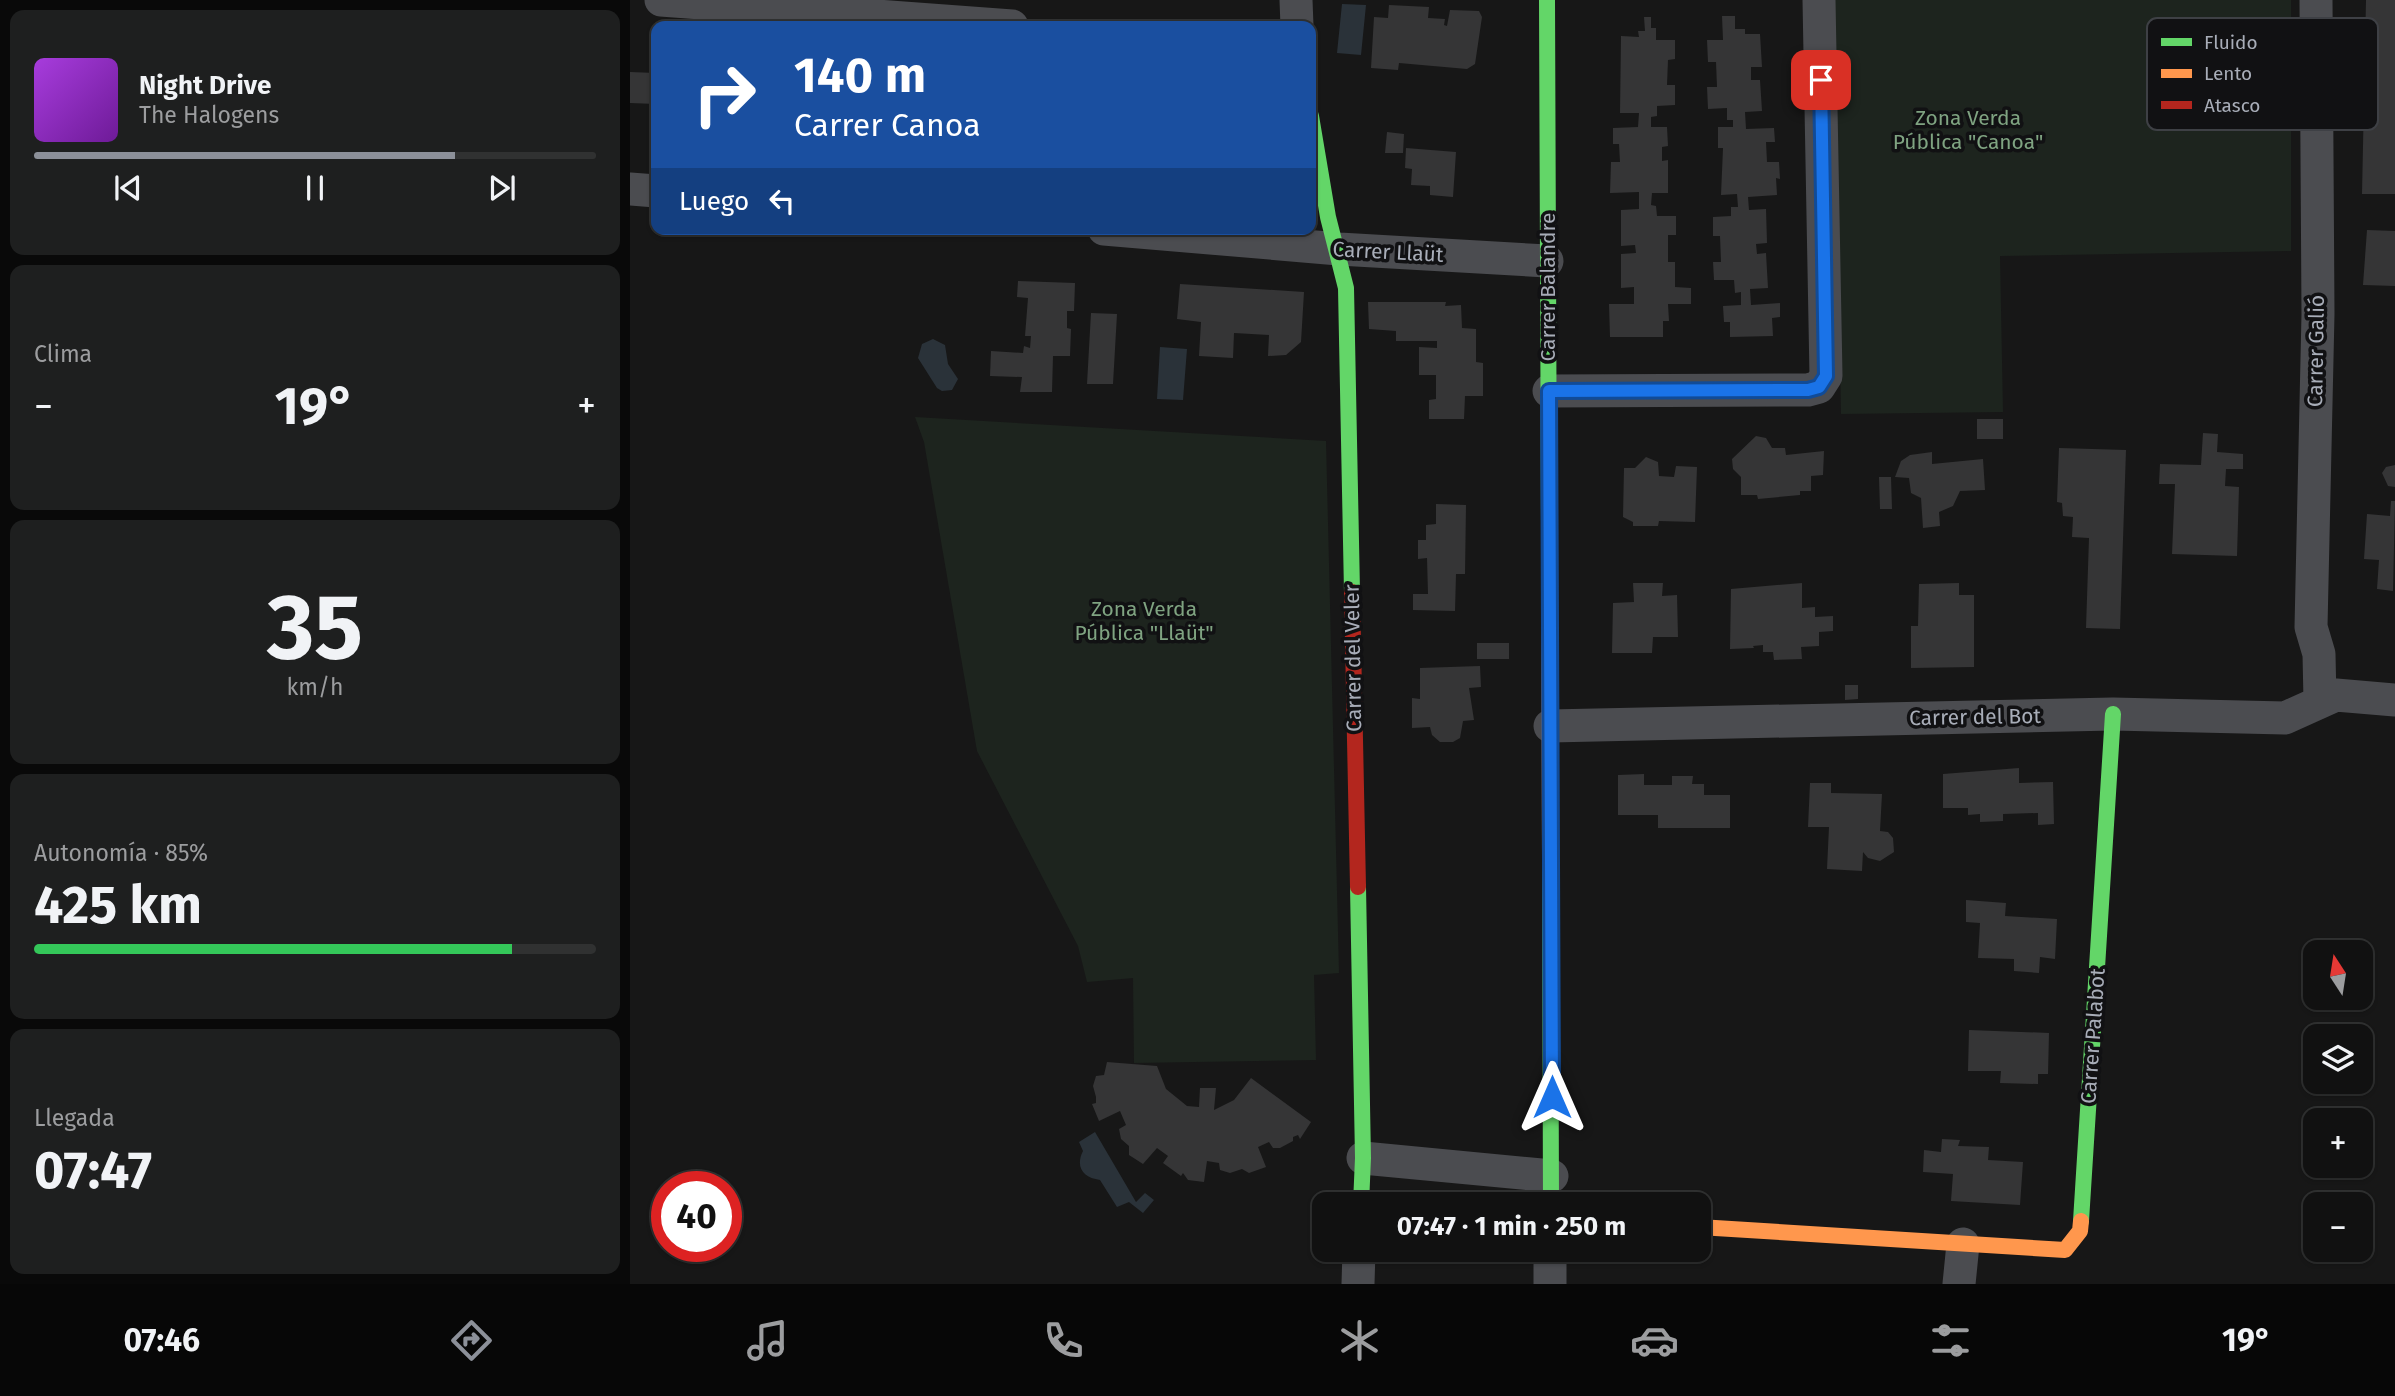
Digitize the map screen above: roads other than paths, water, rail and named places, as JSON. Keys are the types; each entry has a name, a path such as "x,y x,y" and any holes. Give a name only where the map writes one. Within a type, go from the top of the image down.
{"street":[{"path":"661,0 769,4 957,21"},
{"path":"1296,0 1297,21"},
{"name":"Carrer Balandre","path":"1547,0 1552,1190"},
{"path":"1549,391 1808,390 1819,387 1826,376 1819,0"},
{"name":"Carrer Galió","path":"2316,0 2316,18"},
{"name":"Carrer Galió","path":"2317,130 2318,314 2311,627 2319,654 2319,701"},
{"name":"Carrer del Veler","path":"1316,146 1328,217 1339,249 1346,288 1362,1192"},
{"path":"630,189 651,191"},
{"name":"Carrer Llaüt","path":"1174,235 1339,249 1547,261"},
{"name":"Carrer del Bot","path":"1550,726 2113,714 2285,718 2302,713 2319,701 2336,695 2395,700"},
{"name":"Carrer Palabot","path":"1711,1228 2065,1250 2080,1231 2113,714"},
{"path":"1363,1158 1552,1190"},
{"path":"1959,1284 1963,1244"},
{"path":"1358,1284 1359,1262"},
{"path":"1550,1262 1550,1284"}],"park label":[{"name":"Zona Verda Pública \"Canoa\"","path":"1968,130"},
{"name":"Zona Verda Pública \"Llaüt\"","path":"1144,621"}]}
